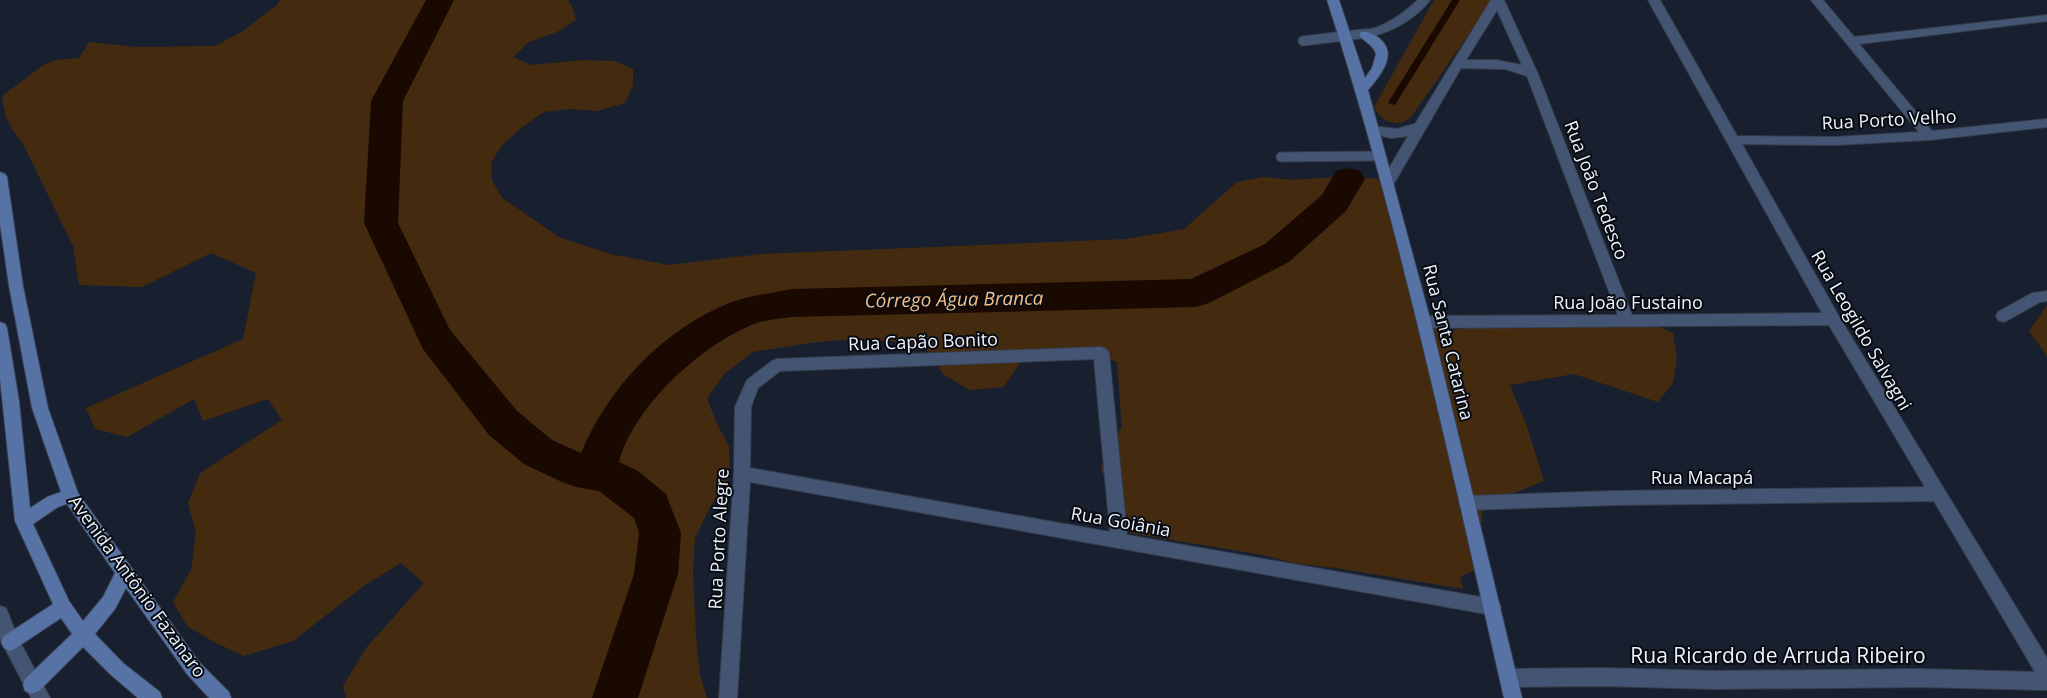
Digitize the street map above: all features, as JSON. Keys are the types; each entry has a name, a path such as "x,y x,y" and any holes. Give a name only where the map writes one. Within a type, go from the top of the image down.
{"main road":[{"name":"Rua Santa Catarina","path":"1333,0 1362,89 1388,182 1424,322 1513,698"},
{"path":"1362,89 1379,69 1382,61 1380,46 1365,35"},
{"name":"Avenida Antônio Fazanaro","path":"0,177 16,286 40,408 71,496 193,668 222,698"},
{"path":"0,328 11,401 23,521 63,607 83,635 117,669 153,698"},
{"path":"23,521 53,502 71,496"},
{"path":"36,692 109,603 125,571"},
{"path":"10,642 63,607"}],"street":[{"path":"1344,36 1365,35 1400,22 1424,0"},
{"path":"1388,182 1419,127 1497,0"},
{"name":"Rua João Tedesco","path":"1497,0 1532,74 1627,320"},
{"name":"Rua Leogildo Salvagni","path":"1654,0 1833,318 2047,675"},
{"path":"1817,0 1928,136"},
{"path":"1850,41 2047,18"},
{"path":"1458,64 1503,64 1532,74"},
{"name":"Rua Porto Velho","path":"1732,140 1835,141 1928,136 2047,123"},
{"path":"1373,130 1399,134 1419,127"},
{"path":"2003,316 2037,297 2047,296"},
{"name":"Rua João Fustaino","path":"1424,322 1833,318"},
{"name":"Rua Capão Bonito","path":"752,384 778,365 1101,353 1119,541"},
{"name":"Rua Porto Alegre","path":"733,697 743,407 752,384"},
{"name":"Rua Goiânia","path":"742,474 1492,607"},
{"name":"Rua Macapá","path":"1467,503 1615,498 1937,494"},
{"path":"0,614 10,642 36,692"},
{"name":"Rua Ricardo de Arruda Ribeiro","path":"1509,678 1602,676 1725,680 1921,678 2047,681"}],"lane":[{"path":"1303,41 1344,36"},
{"path":"1281,157 1380,156"}],"shaded area":[{"path":"280,0 568,0 576,20 557,32 529,42 513,57 531,65 584,60 614,61 633,69 633,85 625,103 597,111 571,109 544,112 521,128 502,145 491,163 492,180 502,198 559,237 610,254 669,265 761,254 1126,239 1184,229 1237,182 1263,177 1293,180 1350,176 1378,179 1391,198 1426,309 1445,331 1572,315 1607,314 1641,319 1673,333 1677,360 1673,383 1658,402 1574,374 1510,385 1527,427 1544,481 1514,493 1483,499 1481,530 1490,563 1460,577 1463,589 1336,568 1293,563 1263,555 1130,533 1129,518 1114,497 1101,469 1112,442 1122,427 1117,362 1080,349 1045,351 1019,364 1004,387 969,390 943,374 930,352 901,342 855,339 818,342 753,352 725,373 707,398 716,422 729,446 730,476 710,507 695,538 693,571 696,638 700,675 707,698 346,698 343,686 366,648 424,583 401,563 365,585 293,641 244,656 214,642 187,626 173,602 191,570 196,533 188,503 200,473 282,420 268,399 203,421 194,399 127,437 95,429 86,408 243,339 256,273 211,253 142,287 79,285 73,246 22,142 8,120 2,96 45,64 56,60 79,58 89,42 137,47 215,46 243,31 278,4"},
{"path":"1434,0 1490,0 1488,7 1411,117 1400,123 1390,122 1381,117 1374,107"},
{"path":"1452,0 1460,0 1395,105 1388,103 1389,101"},
{"path":"2047,305 2047,356 2029,331"}],"waterway":[{"path":"440,0 387,101 381,223 436,339 503,423 538,452 576,470 607,475 623,484 651,507 660,533 656,574 615,698"},
{"name":"Córrego Água Branca","path":"596,473 604,447 616,423 645,384 681,350 722,323 743,313 792,303 1196,293 1277,253 1334,203 1348,179"}]}
